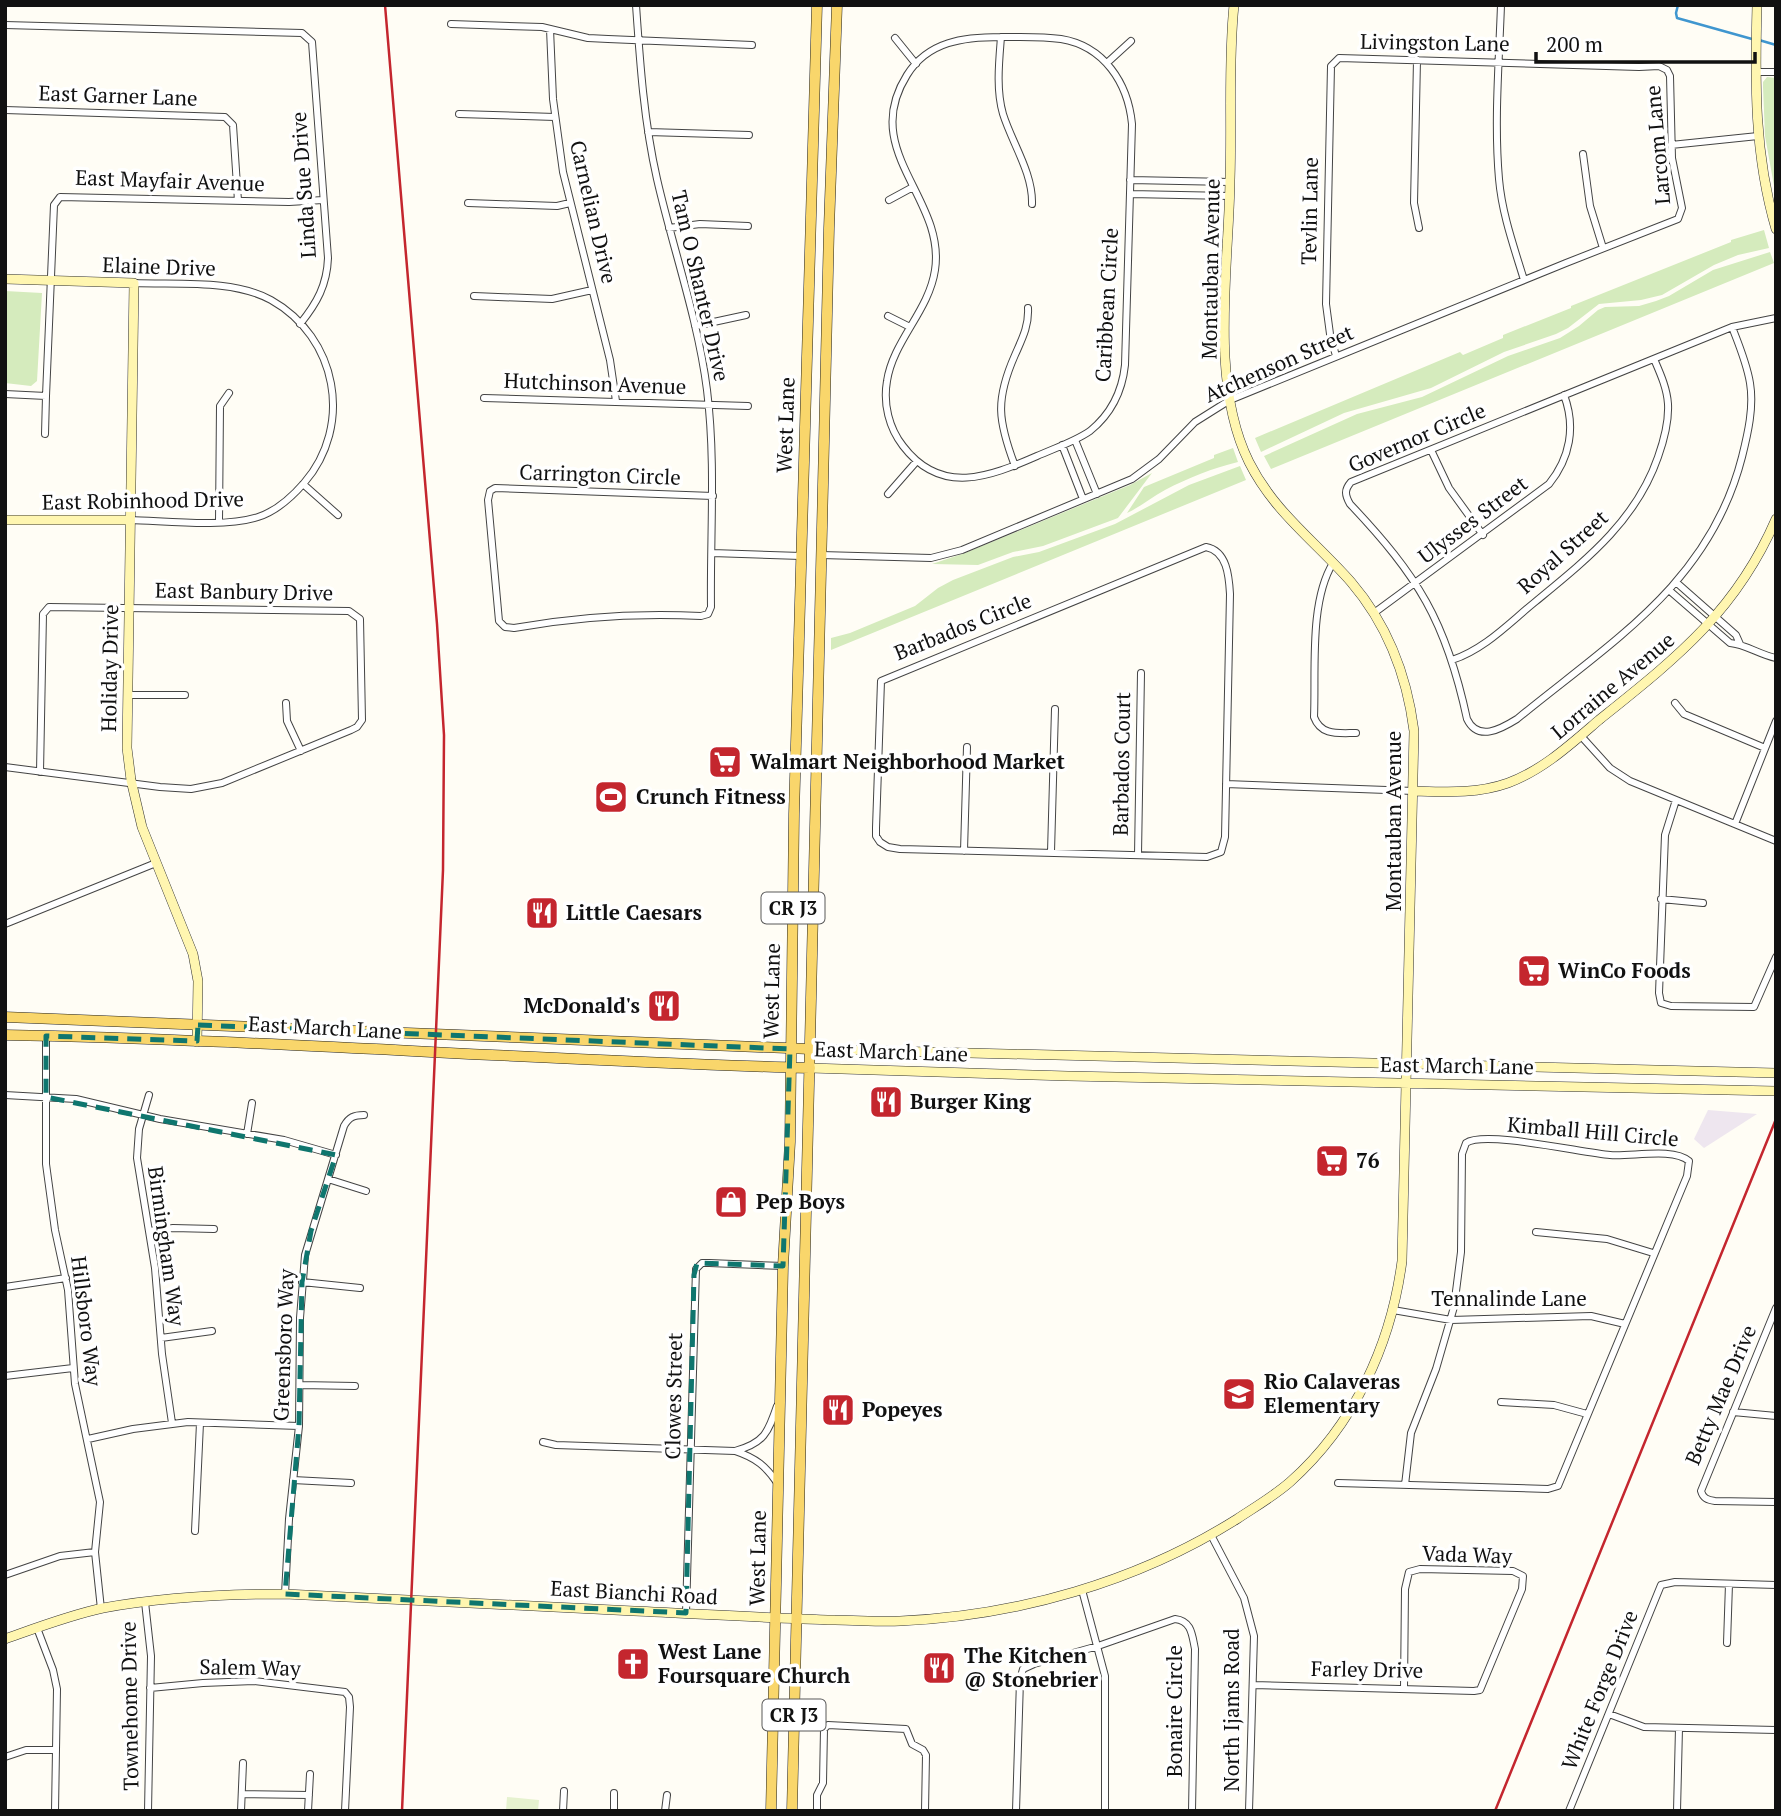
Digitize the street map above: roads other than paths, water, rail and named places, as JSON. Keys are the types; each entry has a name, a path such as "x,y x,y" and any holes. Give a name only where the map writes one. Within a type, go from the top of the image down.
{"main road":[{"name":"West Lane","path":"771,1811 817,5"},
{"name":"West Lane","path":"792,1811 836,5"},
{"name":"East March Lane","path":"5,1017 811,1049"},
{"name":"East March Lane","path":"5,1035 810,1068"}],"street":[{"name":"Tam O Shanter Drive","path":"636,5 648,132 669,228 695,326 709,406 713,496 711,607 704,616"},
{"name":"Montauban Avenue","path":"1234,5 1225,341 1230,400 1241,444 1259,479 1282,512 1351,582 1374,613 1394,653 1407,692 1414,731 1407,1065"},
{"path":"1501,5 1499,181 1511,240 1524,280"},
{"path":"1758,5 1758,136 1765,192 1776,229"},
{"path":"451,24 550,29 588,38 752,45"},
{"name":"Linda Sue Drive","path":"5,25 302,33 309,37 312,42 328,258 326,276 317,301 300,324"},
{"name":"Carnelian Drive","path":"550,29 555,117 570,203 610,360 615,401"},
{"path":"1001,37 1000,99 1031,188 1032,204"},
{"path":"895,38 916,64"},
{"path":"888,494 916,462 894,432 885,400 886,384 892,363 931,286 936,256 932,229 894,142 892,119 898,92 922,57 961,38 1068,40 1108,62 1131,41"},
{"name":"Livingston Lane","path":"1331,66 1339,58 1659,66 1667,70"},
{"path":"1417,60 1414,203 1419,228"},
{"name":"Caribbean Circle","path":"916,462 936,472 964,478 993,474 1075,440 1100,423 1113,406 1122,385 1125,365 1131,111 1123,87 1108,62"},
{"name":"Tevlin Lane","path":"1331,66 1326,304 1329,334 1336,356"},
{"name":"Larcom Lane","path":"1603,248 1674,222 1681,216 1682,208 1671,145 1670,76 1667,70"},
{"path":"1756,72 1776,72"},
{"name":"East Garner Lane","path":"5,110 225,117 233,125 238,201"},
{"path":"459,114 555,117"},
{"path":"648,132 750,135"},
{"path":"1671,145 1758,136"},
{"path":"1583,154 1590,205 1603,248"},
{"path":"1130,180 1230,182"},
{"path":"889,200 913,187"},
{"path":"1130,194 1230,196"},
{"name":"East Mayfair Avenue","path":"52,281 54,205 60,197 323,200"},
{"path":"468,203 557,206 570,203"},
{"path":"669,228 700,224 748,226"},
{"name":"Atchenson Street","path":"821,555 940,557 962,550 1132,479 1149,468 1195,422 1230,400 1603,248"},
{"name":"Elaine Drive","path":"5,279 248,290 279,305 300,324"},
{"path":"45,434 52,281"},
{"name":"Holiday Drive","path":"134,284 127,748 139,817 193,954 198,981 197,1042"},
{"path":"474,296 552,299 592,290"},
{"path":"1015,466 1001,427 1000,399 1008,371 1026,331 1028,308"},
{"path":"695,326 746,316"},
{"path":"888,316 910,327"},
{"path":"1732,327 1776,318"},
{"name":"East Robinhood Drive","path":"5,520 219,522 267,513 283,504 313,472 327,445 332,423 334,398 330,375 323,354 300,324"},
{"name":"Governor Circle","path":"1732,327 1751,385 1745,443 1734,483 1717,523 1693,562 1670,590 1644,614 1517,719 1487,733 1471,726 1437,620 1417,584 1394,552 1350,504 1346,488 1351,482 1732,327"},
{"name":"Royal Street","path":"1452,660 1465,656 1485,643 1586,561 1612,535 1634,506 1656,464 1667,424 1668,402 1654,359"},
{"path":"219,522 219,406 229,393"},
{"path":"5,394 46,396"},
{"name":"Ulysses Street","path":"1374,613 1541,492 1561,468 1569,448 1571,426 1564,395"},
{"name":"Hutchinson Avenue","path":"484,398 748,406"},
{"path":"1075,440 1097,494"},
{"path":"1062,445 1083,499"},
{"path":"1432,450 1449,488 1483,535"},
{"path":"303,484 338,515"},
{"name":"Carrington Circle","path":"704,616 608,617 513,628 505,626 498,618 489,495 495,488 500,488 713,496"},
{"name":"Lorraine Avenue","path":"1413,791 1457,793 1485,789 1509,783 1551,760 1676,658 1709,625 1755,562 1776,519"},
{"name":"Barbados Circle","path":"1206,547 1220,553 1230,583 1226,784 1225,837 1222,852 1207,857 888,847 876,836 881,681 1206,547"},
{"path":"712,553 801,556"},
{"path":"1333,563 1323,581 1318,602 1314,717 1317,726 1322,730 1356,733"},
{"path":"1676,583 1736,635 1740,644"},
{"path":"1670,590 1730,643 1740,644 1760,655 1776,658"},
{"name":"East Banbury Drive","path":"40,772 45,610 52,606 349,611 357,616 361,623 362,720 358,727 301,751"},
{"name":"Barbados Court","path":"1138,855 1141,673"},
{"path":"127,695 185,695"},
{"path":"1675,703 1684,714 1765,748"},
{"path":"5,767 179,789 203,788 301,751 288,721 286,704"},
{"path":"1051,852 1055,709"},
{"path":"1735,824 1776,721"},
{"path":"1581,736 1599,758 1619,775 1776,841"},
{"path":"964,851 967,747"},
{"path":"1226,784 1413,791"},
{"path":"1676,800 1665,835 1661,899 1661,1003 1671,1006 1754,1007 1776,957"},
{"path":"5,924 156,863"},
{"path":"1661,899 1703,903"},
{"name":"Hillsboro Way","path":"46,1036 48,1185 66,1278 73,1368 100,1502 95,1552 101,1609"},
{"name":"East March Lane","path":"811,1049 1776,1073"},
{"name":"East Bianchi Road","path":"5,1639 101,1609 220,1594 285,1594 796,1619 898,1621 1007,1608 1082,1590 1144,1567 1211,1535 1278,1492 1306,1465 1345,1418 1373,1368 1393,1310 1404,1239 1407,1065"},
{"name":"East March Lane","path":"810,1068 1776,1091"},
{"path":"5,1095 76,1099 143,1115 284,1140 336,1155"},
{"name":"Birmingham Way","path":"149,1095 139,1129 137,1158 156,1268 161,1338 172,1423"},
{"path":"247,1134 251,1103"},
{"name":"Greensboro Way","path":"285,1594 289,1519 299,1426 302,1282 311,1231 347,1120 354,1115 364,1115"},
{"name":"Kimball Hill Circle","path":"1470,1140 1539,1144 1610,1155 1684,1156 1689,1161 1689,1168 1653,1254 1561,1482 1554,1489 1405,1485 1411,1433 1436,1369 1451,1320 1461,1252 1462,1148 1470,1140"},
{"path":"328,1179 366,1191"},
{"path":"149,1231 173,1228 214,1229"},
{"path":"1536,1232 1606,1239 1653,1254"},
{"name":"Clowes Street","path":"686,1613 696,1269 702,1263 783,1266"},
{"path":"5,1287 66,1278"},
{"path":"302,1282 360,1288"},
{"name":"Betty Mae Drive","path":"1776,1308 1773,1324 1702,1486 1703,1496 1715,1501 1776,1502"},
{"name":"Tennalinde Lane","path":"1393,1310 1451,1320 1591,1316 1625,1324"},
{"path":"161,1338 212,1331"},
{"path":"5,1376 73,1368"},
{"path":"300,1385 355,1386"},
{"path":"735,1451 761,1440 770,1428 781,1394"},
{"path":"1501,1402 1554,1405 1587,1414"},
{"path":"1733,1412 1776,1416"},
{"path":"88,1439 172,1423 299,1426"},
{"path":"195,1531 200,1423"},
{"path":"543,1443 556,1446 735,1451 754,1457 779,1486"},
{"path":"293,1480 351,1483"},
{"path":"1338,1483 1405,1485"},
{"name":"North Ijams Road","path":"1211,1535 1248,1609 1254,1636 1249,1811"},
{"path":"5,1575 60,1556 95,1552"},
{"name":"Vada Way","path":"1404,1688 1405,1589 1409,1572 1420,1569 1513,1571 1524,1576 1522,1589 1480,1690"},
{"name":"White Forge Drive","path":"1569,1811 1659,1588 1664,1583 1729,1584"},
{"path":"1727,1643 1729,1584 1776,1585"},
{"path":"1082,1590 1105,1676 1105,1811"},
{"name":"Townehome Drive","path":"145,1602 150,1642 148,1811"},
{"name":"Bonaire Circle","path":"1016,1811 1020,1680 1023,1669 1175,1619 1183,1620 1189,1625 1196,1662 1192,1811"},
{"path":"37,1628 53,1670 57,1689 55,1811"},
{"name":"Salem Way","path":"150,1688 268,1681 342,1690 347,1694 350,1707 345,1811"},
{"name":"Farley Drive","path":"1253,1685 1480,1690"},
{"path":"1609,1714 1644,1727 1776,1730"},
{"path":"817,1811 817,1795 823,1783 824,1729 828,1726 906,1729 912,1744 926,1755 925,1811"},
{"path":"1677,1811 1679,1728"},
{"path":"5,1757 26,1750 56,1750"},
{"path":"241,1811 243,1763"},
{"path":"308,1811 310,1774"},
{"path":"563,1811 564,1791"},
{"path":"614,1793 614,1811"},
{"path":"242,1794 309,1796"},
{"path":"665,1811 667,1795"}],"waterway":[{"path":"1678,5 1677,18 1752,39"},
{"path":"1759,40 1776,45"}],"railway":[{"path":"385,5 444,735 443,870 402,1811"},
{"path":"1495,1811 1776,1119"}],"place":[{"name":"Walmart Neighborhood Market","path":"725,762"},
{"name":"Crunch Fitness","path":"611,797"},
{"name":"Little Caesars","path":"542,913"},
{"name":"WinCo Foods","path":"1534,971"},
{"name":"McDonald's","path":"664,1006"},
{"name":"Burger King","path":"886,1102"},
{"name":"76","path":"1332,1161"},
{"name":"Pep Boys","path":"731,1202"},
{"name":"Rio Calaveras Elementary","path":"1239,1394"},
{"name":"Popeyes","path":"838,1410"},
{"name":"West Lane Foursquare Church","path":"633,1664"},
{"name":"The Kitchen @ Stonebrier","path":"939,1668"}]}
